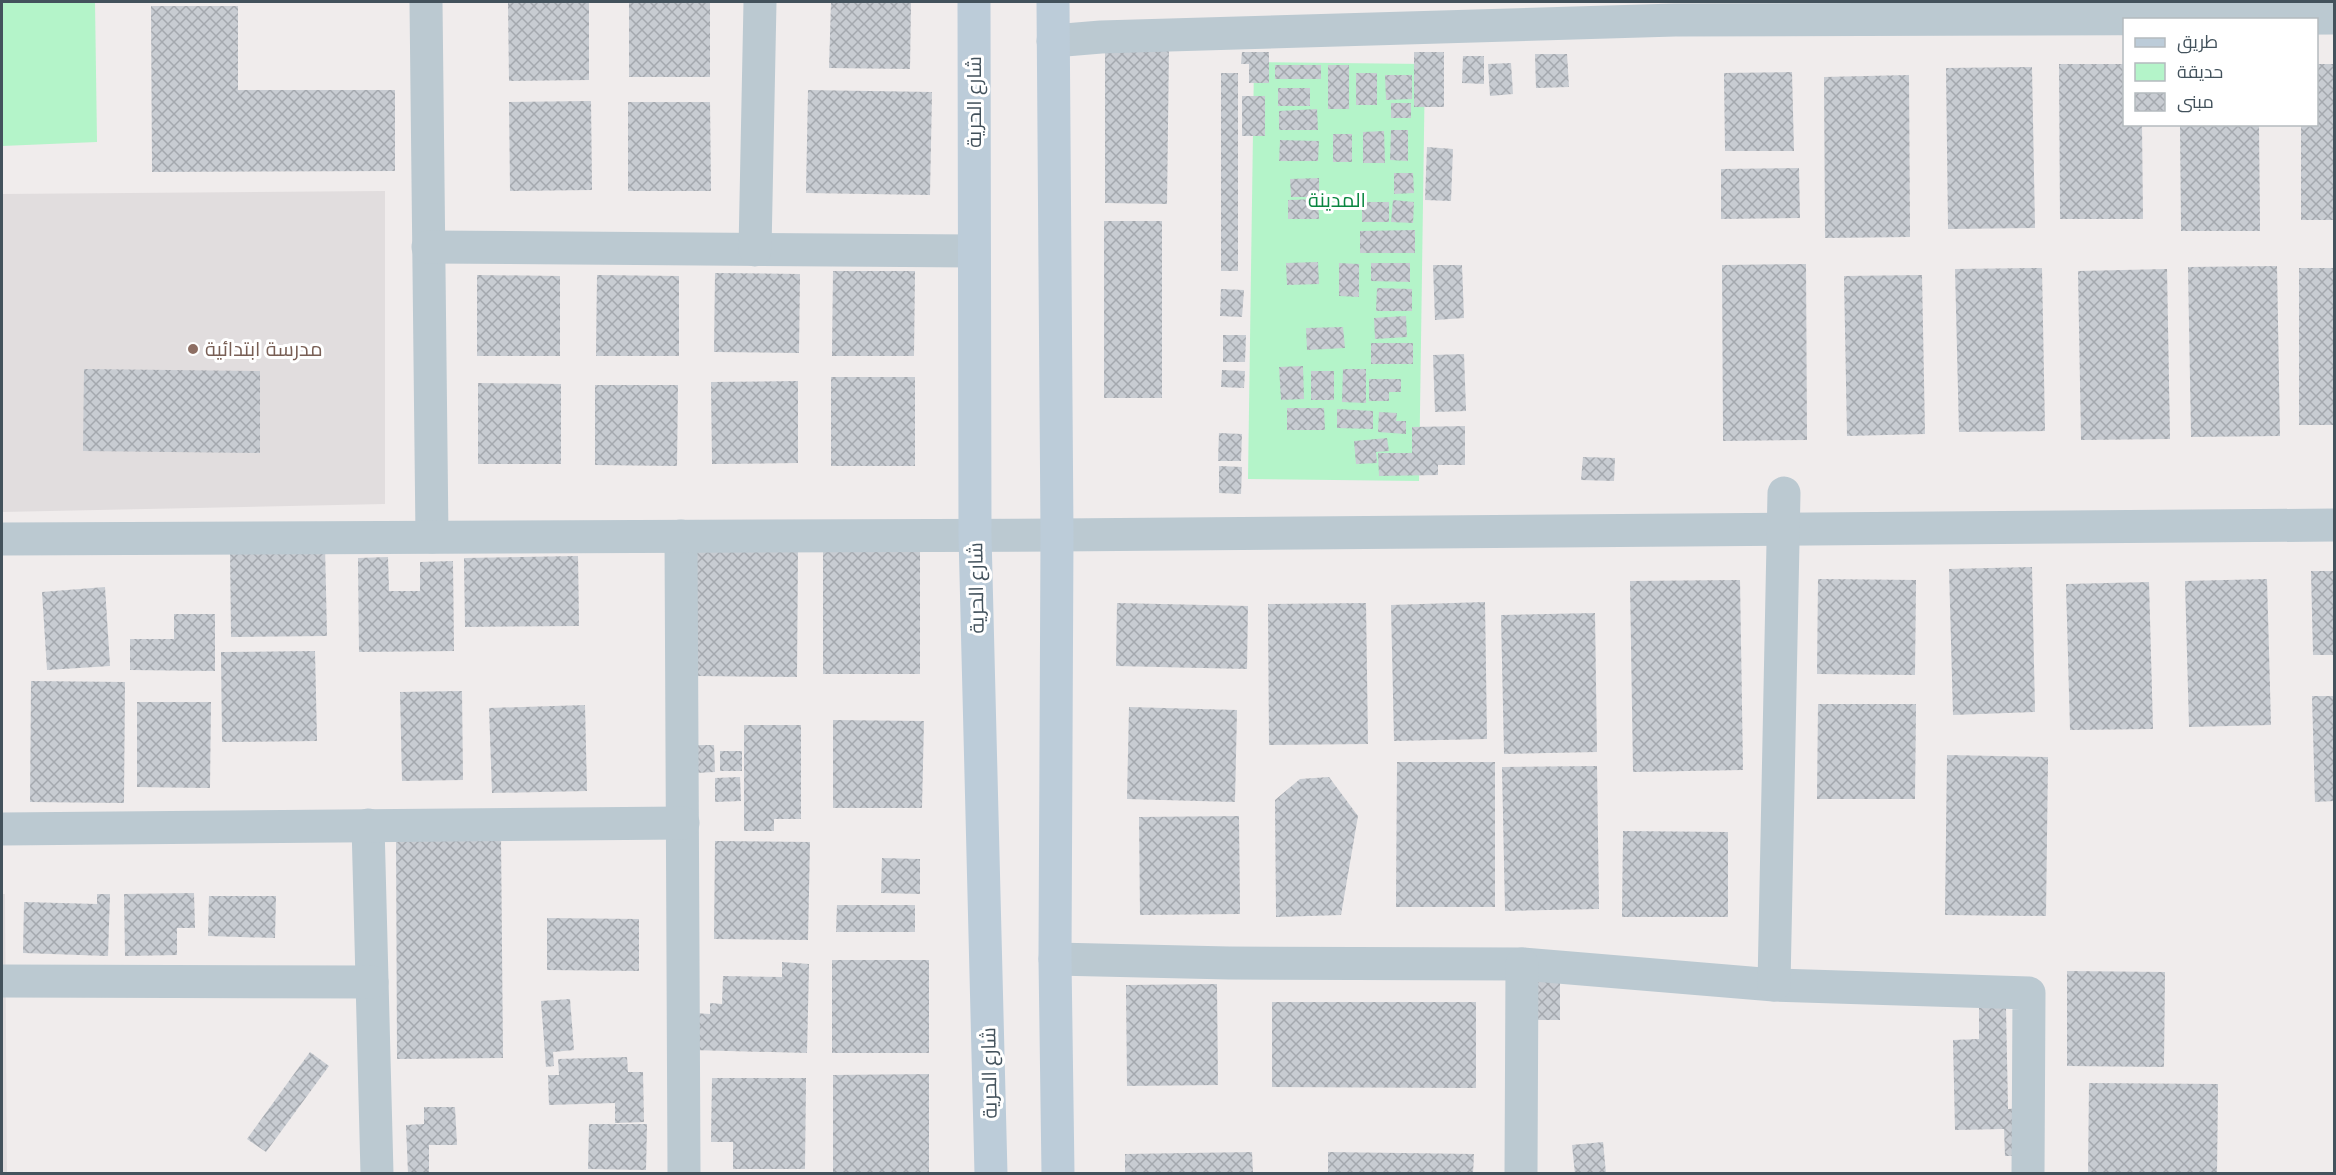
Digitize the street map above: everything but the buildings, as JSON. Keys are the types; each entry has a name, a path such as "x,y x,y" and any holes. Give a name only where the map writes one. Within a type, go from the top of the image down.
{"main road":[{"name":"شارع الحرية","path":"974,2 975,535 991,1173"},
{"path":"1053,2 1057,535 1055,959 1058,1173"}],"street":[{"path":"426,2 432,537"},
{"path":"755,250 760,2"},
{"path":"2318,18 2334,18"},
{"path":"1053,41 1113,37 1675,20 2123,19"},
{"path":"428,247 974,251"},
{"path":"1774,985 1784,493"},
{"path":"2,539 1057,535 2334,525"},
{"path":"681,536 684,1173"},
{"path":"2,829 683,823"},
{"path":"368,825 377,1173"},
{"path":"1055,959 1240,963 1522,964 1774,985 2029,993 2028,1173"},
{"path":"1521,1173 1522,964"},
{"path":"2,981 372,982"}],"shaded area":[{"name":"مدرسة ابتدائية","path":"385,191 385,504 2,512 2,194"},
{"path":"2,894 5,894 7,1174 2,1173"}],"green space":[{"path":"2,2 95,2 97,142 2,146"},
{"name":"المدينة","path":"1254,62 1425,64 1419,481 1248,479"}],"place":[{"name":"مدرسة ابتدائية","path":"193,349"}]}
